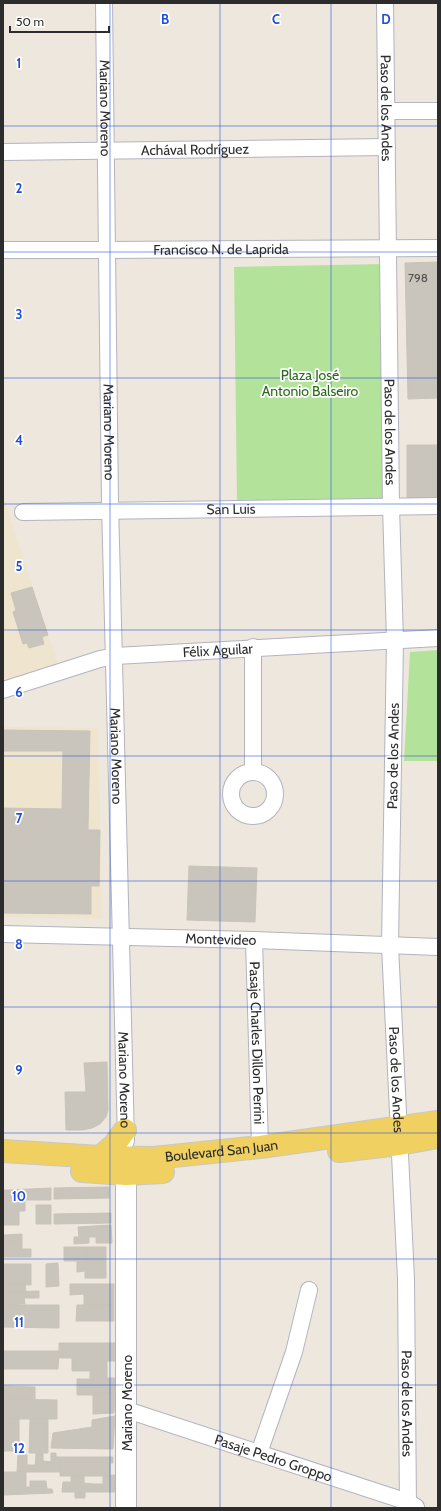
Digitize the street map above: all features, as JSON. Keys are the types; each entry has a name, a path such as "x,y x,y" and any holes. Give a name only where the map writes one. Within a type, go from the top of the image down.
{"main road":[{"name":"Boulevard San Juan","path":"3,1151 100,1157 126,1166 156,1172 399,1136 438,1122"},
{"path":"100,1157 114,1145 126,1130"},
{"name":"Boulevard San Juan","path":"3,1166 126,1166 154,1158 260,1147 399,1136 438,1137"}],"street":[{"name":"Mariano Moreno","path":"104,3 110,511 115,656 120,936 126,1130 126,1508"},
{"name":"Paso de los Andes","path":"385,3 391,506 395,641 390,946 406,1279 411,1506"},
{"path":"387,111 438,111"},
{"name":"Achával Rodríguez","path":"3,152 387,147"},
{"name":"Francisco N. de Laprida","path":"3,250 438,248"},
{"name":"San Luis","path":"24,512 438,506"},
{"name":"Félix Aguilar","path":"3,690 100,659 115,656 253,647 438,638"},
{"path":"253,647 253,771"},
{"name":"Montevideo","path":"3,934 254,940 438,947"},
{"name":"Pasaje Charles Dillon Perrini","path":"254,940 260,1147"},
{"path":"259,1453 294,1352 309,1290"},
{"name":"Pasaje Pedro Groppo","path":"127,1410 259,1453 411,1506"}],"shaded area":[{"path":"3,496 58,665 3,683"},
{"path":"3,727 98,728 102,919 3,917"}],"green space":[{"name":"Plaza José Antonio Balseiro","path":"384,264 387,499 237,500 234,267"},
{"path":"438,650 438,761 404,761 410,652"}],"building":[{"path":"438,262 438,398 408,399 405,263"},
{"path":"407,445 438,445 438,500 407,500"},
{"path":"32,587 48,635 42,637 44,644 29,648 27,643 23,644 13,612 16,610 11,593"},
{"path":"3,730 90,731 88,830 100,830 99,886 91,886 91,914 3,913 3,808 62,809 63,751 3,751"},
{"path":"189,866 257,868 255,922 187,920"},
{"path":"107,1062 108,1110 106,1117 100,1124 92,1128 82,1130 66,1130 65,1092 86,1092 84,1063"},
{"path":"109,1187 109,1198 54,1199 54,1188"},
{"path":"51,1188 51,1200 25,1200 25,1197 9,1197 9,1190"},
{"path":"3,1190 9,1190 9,1197 25,1197 25,1211 19,1211 19,1225 3,1225"},
{"path":"36,1205 51,1205 51,1224 36,1224"},
{"path":"111,1213 111,1223 54,1224 54,1214"},
{"path":"111,1225 112,1243 96,1243 96,1237 89,1237 89,1243 74,1244 74,1237 79,1237 78,1227"},
{"path":"22,1234 22,1244 14,1244 14,1241 3,1241 3,1235"},
{"path":"3,1241 14,1241 14,1244 22,1244 22,1249 31,1249 31,1257 4,1257"},
{"path":"64,1247 88,1247 87,1261 64,1261"},
{"path":"88,1247 106,1247 106,1261 87,1261"},
{"path":"77,1261 106,1261 106,1278 85,1278 85,1271 77,1272"},
{"path":"58,1263 59,1286 46,1287 46,1264"},
{"path":"3,1264 31,1264 31,1285 3,1284"},
{"path":"3,1284 25,1284 26,1292 3,1292"},
{"path":"70,1284 114,1284 114,1305 84,1305 84,1294 70,1295"},
{"path":"39,1291 39,1298 24,1298 25,1304 3,1305 3,1292"},
{"path":"3,1305 59,1305 59,1328 3,1327"},
{"path":"77,1305 114,1305 114,1321 76,1321"},
{"path":"59,1343 116,1343 116,1361 107,1361 107,1378 115,1378 115,1393 77,1395 77,1379 90,1379 90,1371 72,1371 72,1358 59,1358"},
{"path":"3,1351 59,1351 58,1369 3,1369"},
{"path":"3,1386 35,1387 35,1400 3,1399"},
{"path":"93,1393 115,1393 114,1413 93,1414"},
{"path":"3,1399 57,1400 57,1419 3,1419"},
{"path":"115,1416 113,1449 51,1448 53,1433 92,1427 92,1420"},
{"path":"3,1419 19,1419 19,1451 3,1451"},
{"path":"30,1419 48,1419 48,1453 29,1453"},
{"path":"36,1453 43,1453 43,1461 51,1462 51,1453 56,1453 56,1457 60,1457 60,1472 35,1472"},
{"path":"18,1454 27,1455 27,1465 35,1465 35,1472 17,1472"},
{"path":"60,1457 113,1457 113,1463 110,1463 110,1476 60,1476"},
{"path":"3,1472 26,1472 26,1487 30,1487 30,1481 46,1481 47,1489 52,1489 53,1493 3,1495"},
{"path":"115,1475 115,1492 93,1492 93,1484 103,1484 103,1476"},
{"path":"71,1476 84,1476 84,1483 93,1484 93,1492 85,1492 85,1498 75,1498 75,1492 62,1492 63,1482 71,1482"}]}
